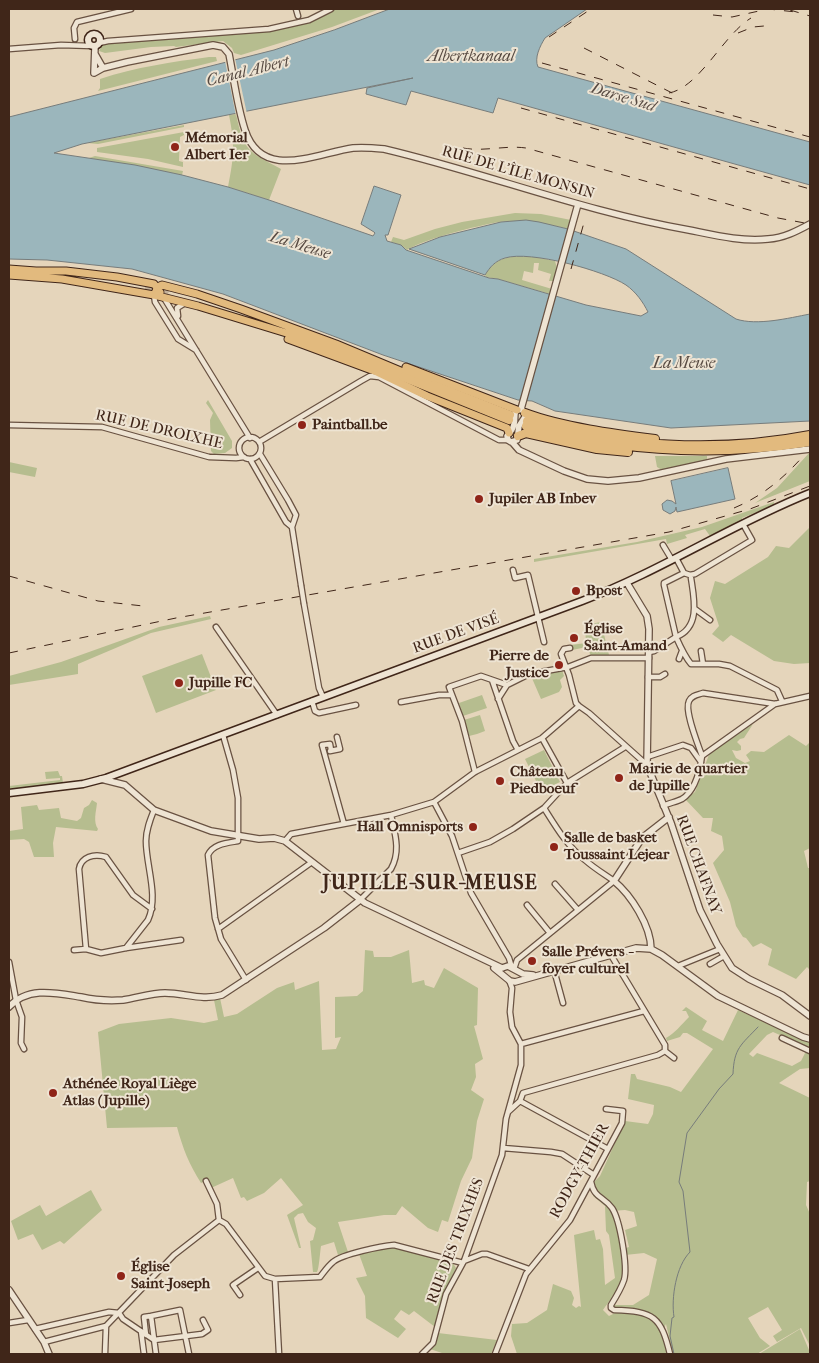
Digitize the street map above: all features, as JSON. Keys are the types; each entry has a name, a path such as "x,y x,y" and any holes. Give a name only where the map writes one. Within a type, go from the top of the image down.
{"highway":[{"path":"403,377 520,416 661,440 674,447 741,450 810,442"},
{"path":"434,385 594,442 628,447 746,444 810,435"},
{"path":"513,436 522,433 529,434 607,450 664,453 674,447"}],"main road":[{"path":"9,269 66,270 108,275 152,283 156,292"},
{"path":"9,275 74,278 145,287 93,277 33,270"},
{"path":"9,275 156,292 218,304 314,338 434,385"},
{"path":"9,279 75,282"},
{"path":"156,292 162,285 209,298 360,353 424,373 520,416"},
{"path":"167,294 241,320 306,339"},
{"path":"167,294 218,308 306,339 403,377"},
{"path":"241,320 377,372 427,396 507,428 513,436"},
{"path":"360,353 434,385"},
{"name":"RUE DE VISÉ","path":"9,793 83,784 101,779 277,715 627,583 778,506 810,493"}],"street":[{"path":"74,38 74,28 77,22 131,9"},
{"path":"296,9 298,16"},
{"path":"9,48 95,45 108,41 276,28 309,20 331,9"},
{"path":"95,45 94,73 103,68 95,54"},
{"name":"RUE DE L'ÎLE MONSIN","path":"103,68 213,45 223,46 230,56 245,130 260,153 281,162 295,161 354,148 384,150 578,204 670,227 757,240 785,236 810,224"},
{"path":"578,204 555,292 513,436 517,449 569,474 608,481 639,478 726,458 810,449"},
{"path":"156,292 155,302 178,340 197,351"},
{"path":"167,294 180,322 250,438 259,442 260,454 256,458 250,459 244,457 240,451 240,445 244,440 250,438"},
{"path":"180,322 177,310 180,305 186,302"},
{"path":"259,442 370,376 379,377 501,440 513,436"},
{"name":"RUE DE DROIXHE","path":"9,425 102,427 209,457 244,457"},
{"path":"260,454 296,516 292,527 304,604 322,697"},
{"path":"250,459 286,522 292,527"},
{"path":"277,506 288,500"},
{"path":"664,545 684,573 695,574 752,540 743,524"},
{"path":"513,570 515,578 528,575 544,642"},
{"path":"684,573 664,583 676,637 682,651 686,654 691,664 720,664 738,669 777,690 782,701"},
{"path":"498,699 507,684 529,674 565,667 591,658 649,655 686,630 695,609 691,578"},
{"path":"627,583 646,616 649,629 647,765"},
{"path":"695,609 710,620"},
{"path":"216,627 277,715"},
{"path":"570,648 564,649 560,653 569,675 576,703 647,765"},
{"path":"679,658 682,651"},
{"path":"701,651 703,664"},
{"path":"648,676 660,677 665,674"},
{"path":"475,772 462,721 448,687 478,676 507,684"},
{"path":"492,680 518,750"},
{"path":"663,806 683,798 692,790 701,762 702,756 688,711 688,702 694,695 703,694 775,704"},
{"path":"401,702 439,695 450,695"},
{"path":"702,756 775,704 810,696"},
{"path":"312,701 315,711 319,713 356,705"},
{"path":"285,841 290,834 391,815 434,802 475,772 542,738 579,706"},
{"path":"223,735 234,770 238,798 238,841 219,845 210,850 208,855 218,930 221,939 246,980"},
{"path":"337,737 340,748 332,750 330,744 322,745 344,824"},
{"path":"542,738 567,783"},
{"path":"648,757 684,746 691,748 701,762"},
{"path":"458,853 490,842 544,808 567,783 628,748"},
{"name":"RUE CHAFNAY","path":"647,765 669,817 705,922 724,956 738,972 782,995 810,1016"},
{"path":"101,779 125,785 154,810 211,831 285,841 360,900 486,962 526,975 540,974"},
{"path":"434,802 452,836 471,894 508,958 513,981"},
{"path":"544,808 560,834 585,861 614,880 632,900 649,934 651,949"},
{"path":"126,948 148,920 152,909 146,840 154,810"},
{"path":"9,1007 16,1000 41,992 104,1000 124,1000 164,993 210,998 222,995 324,928 360,900 391,869 398,849 391,815"},
{"path":"509,969 517,960 614,880 642,838 669,817"},
{"path":"86,949 79,869 80,862 84,858 101,855 106,857 133,894 152,909"},
{"path":"218,930 312,862"},
{"path":"556,884 578,910"},
{"path":"142,901 152,893"},
{"path":"527,906 550,933"},
{"path":"137,935 137,943 140,946"},
{"path":"74,950 86,949 101,953 181,940"},
{"path":"513,981 636,948 651,949 731,1003 810,1039"},
{"path":"678,966 720,949"},
{"path":"611,956 665,1045 665,1051"},
{"path":"710,964 724,956"},
{"path":"9,962 16,1000 22,1017 21,1043 24,1049"},
{"path":"509,969 519,978 513,981"},
{"path":"554,970 563,1003"},
{"name":"RUE DES TRIXHES","path":"422,1354 432,1343 446,1294 463,1262 500,1163 508,1112 521,1065 521,1044 512,1027 510,1012 513,981"},
{"path":"521,1044 644,1011"},
{"path":"782,1038 810,1051"},
{"path":"665,1051 674,1058"},
{"path":"508,1112 520,1101 523,1093 658,1055 665,1051"},
{"path":"520,1101 608,1149"},
{"name":"RODGY-THIER","path":"495,1354 524,1278 529,1269 570,1220 622,1123 623,1112 606,1109"},
{"path":"503,1148 562,1154 594,1175"},
{"path":"206,1181 217,1204 219,1220"},
{"path":"591,1181 593,1190 598,1197 605,1200 616,1215 620,1234 624,1278 611,1304 611,1308 654,1318 665,1332 670,1354"},
{"path":"219,1220 226,1224 264,1276 275,1279 320,1277 334,1260 388,1246 463,1262 482,1254 487,1254 529,1269"},
{"path":"44,1342 106,1326 174,1255 219,1220"},
{"path":"240,1295 233,1285 258,1268"},
{"path":"275,1279 279,1354"},
{"path":"9,1290 44,1342 49,1354"},
{"path":"146,1335 144,1317 180,1310 189,1354"},
{"path":"35,1329 109,1312 119,1313"},
{"path":"119,1313 123,1319 154,1340 202,1334 208,1330 203,1320"},
{"path":"151,1316 156,1354"},
{"path":"9,1323 28,1320"},
{"path":"105,1354 106,1326"},
{"path":"140,1331 144,1354"}],"green space":[{"path":"326,9 380,9 332,27 241,55 234,53 232,48 223,41 105,53 99,51 103,44 134,38 291,23"},
{"path":"216,57 217,61 98,91 100,79 154,65"},
{"path":"236,114 242,136 249,149 254,154 281,169 269,200 228,187 233,151 229,115"},
{"path":"184,125 184,127 98,144 87,143"},
{"path":"184,132 184,135 180,137 179,161 183,162 183,167 148,159 97,152 97,148"},
{"path":"95,156 183,171 182,175 89,158"},
{"path":"515,213 541,214 571,220 568,229 534,223 499,222 465,229 407,250 401,245 391,242 393,237 404,240 462,222"},
{"path":"519,255 555,261 557,268 553,281 549,281 551,274 538,270 539,263 534,263 533,273 524,271 522,280 552,289 550,294 486,277 485,275 496,263"},
{"path":"208,400 232,441 232,448 225,453 214,454 211,451 210,420 213,413 206,403"},
{"path":"810,452 810,481 755,503 777,488"},
{"path":"655,456 707,456 707,460 662,470 657,467"},
{"path":"9,462 37,468 35,477 9,472"},
{"path":"774,502 774,505 742,518 742,521 710,536 705,529 685,535 687,538 667,544 666,539 534,562 534,559 637,542 702,527"},
{"path":"810,522 810,663 794,664 774,661 731,635 723,642 712,634 719,626 710,598 715,581 725,584 768,557 776,546 789,548 809,528"},
{"path":"210,616 211,619 151,633 78,664 78,674 9,685 9,676 61,662 159,627"},
{"path":"601,622 609,655 591,656 587,647 572,650 571,645 586,643 585,625"},
{"name":"Jupille FC","path":"202,654 216,690 156,713 142,676"},
{"path":"562,670 564,676 560,680 562,687 559,692 541,699 531,676"},
{"path":"482,695 487,708 463,716 459,703"},
{"path":"480,715 485,731 469,736 464,720"},
{"path":"753,724 744,738 737,742 741,746 741,750 732,750 736,758 745,763 750,761 746,755 751,751 764,752 789,735 806,746 810,742 810,848 804,851 808,868 810,868 810,970 807,967 796,979 768,965 772,949 761,943 753,947 736,926 730,902 713,863 724,850 722,836 711,831 713,818 703,818 685,799 695,792 710,752"},
{"path":"544,750 560,782 541,791 525,759"},
{"path":"58,771 60,776 62,776 63,783 9,789 9,786 60,780 60,778 46,779 45,772"},
{"path":"92,800 97,803 95,820 97,831 56,827 53,843 54,857 34,857 29,842 24,839 9,840 9,831 23,829 21,807 37,805 39,810 59,808 61,818 77,821 81,818 84,808"},
{"path":"365,950 373,951 374,957 391,957 409,950 412,983 424,980 425,985 434,988 444,968 478,988 477,1025 474,1026 483,1059 475,1064 476,1077 471,1090 484,1099 477,1121 472,1158 461,1181 448,1222 442,1220 438,1232 428,1228 402,1206 396,1215 338,1222 348,1252 338,1255 334,1242 321,1246 318,1270 313,1272 310,1241 313,1240 316,1228 308,1222 303,1213 298,1214 294,1218 301,1248 299,1248 287,1215 303,1205 281,1178 264,1193 247,1201 244,1197 241,1198 233,1178 211,1188 208,1180 201,1183 187,1156 177,1127 107,1128 98,1032 119,1024 171,1018 204,1023 218,1020 214,1000 220,998 224,1017 237,1014 277,988 294,982 295,990 319,981 322,1050 336,1049 341,1037 335,1038 335,997 357,996 363,991"},
{"path":"686,1007 707,1021 702,1030 723,1041 738,1010 810,1043 810,1048 773,1032 767,1035 749,1054 753,1057 757,1053 792,1066 801,1061 806,1051 810,1052 810,1068 800,1069 779,1083 810,1098 810,1181 807,1182 806,1205 810,1214 810,1346 801,1328 777,1342 773,1336 782,1330 768,1307 748,1318 760,1338 770,1346 757,1354 673,1354 666,1324 663,1330 669,1354 517,1354 511,1336 512,1324 527,1323 547,1310 553,1284 571,1291 574,1298 572,1305 576,1308 581,1307 574,1235 594,1230 596,1240 600,1239 603,1249 605,1285 615,1278 609,1235 606,1231 605,1206 593,1196 593,1183 600,1176 625,1121 648,1124 653,1114 654,1105 628,1099 631,1074 635,1074 637,1079 670,1087 681,1092 713,1049 687,1033 667,1041 666,1038 689,1017 686,1011 682,1011","holes":["625,1210 634,1212 637,1226 625,1230 629,1247 626,1248 625,1255 644,1253 657,1259 649,1295 633,1305 613,1305 612,1311 617,1312 609,1316 603,1310 621,1284 623,1272 621,1248 614,1215 611,1211"]},
{"path":"91,1190 102,1210 64,1244 60,1241 42,1250 33,1234 18,1240 11,1221 40,1205 46,1216"},
{"path":"395,1247 452,1262 456,1268 446,1288 435,1327 414,1311 409,1315 401,1310 394,1319 406,1329 398,1338 366,1318 365,1296 356,1278 367,1276 359,1254"},
{"path":"800,1329 810,1349 810,1354 759,1354"},
{"path":"438,1333 497,1340 491,1354 445,1354 430,1349"}],"water":[{"name":"La Meuse","path":"390,9 587,9 545,38 537,56 538,67 810,142 810,185 498,98 493,113 411,91 406,105 366,94 367,88 413,78 82,144 54,153 135,165 182,175 269,200 373,236 375,233 361,224 374,186 401,195 388,235 385,235 387,241 401,245 406,250 489,278 586,305 641,316 648,312 639,297 626,285 616,279 567,263 517,256 498,261 485,275 409,249 440,237 501,222 526,220 539,222 568,229 626,249 736,319 763,322 810,314 810,421 671,428 555,411 532,401 518,400 383,355 223,294 132,269 47,260 9,259 9,117 274,50"},
{"path":"728,468 735,499 677,512 676,507 675,511 670,514 663,510 662,504 667,500 676,504 671,481"}],"pier":[{"path":"235,58 247,114 236,116 225,61"}],"waterway":[{"path":"674,1354 670,1336 672,1318 674,1317 674,1292 681,1265 690,1252 683,1191 679,1182 687,1133 719,1089 733,1074 735,1058 739,1048 758,1027"}],"tunnel":[{"path":"155,287 169,291"},
{"path":"145,288 159,291"}],"railway":[{"path":"549,37 591,9"},
{"path":"713,15 732,17 768,9 796,12"},
{"path":"790,10 810,16"},
{"path":"669,93 680,89 691,81 731,36 751,18"},
{"path":"738,33 753,27 764,26"},
{"path":"584,48 678,96"},
{"path":"542,63 810,137"},
{"path":"521,108 810,189"},
{"path":"463,148 526,148 778,218 810,224"},
{"path":"571,269 585,219"},
{"path":"734,508 755,498 773,485 805,454"},
{"path":"9,653 176,618 669,532 750,509 810,486"},
{"path":"9,576 98,601 143,606"}],"place":[{"name":"Mémorial Albert Ier","path":"175,147"},
{"name":"Paintball.be","path":"302,425"},
{"name":"Jupiler AB Inbev","path":"479,499"},
{"name":"Bpost","path":"576,591"},
{"name":"Église Saint-Amand","path":"574,638"},
{"name":"Pierre de Justice","path":"559,665"},
{"name":"Jupille FC","path":"179,683"},
{"name":"Mairie de quartier de Jupille","path":"619,778"},
{"name":"Château Piedboeuf","path":"500,781"},
{"name":"Hall Omnisports","path":"473,827"},
{"name":"Salle de basket Toussaint Lejear","path":"554,847"},
{"name":"Salle Prévers - foyer culturel","path":"532,961"},
{"name":"Athénée Royal Liège Atlas (Jupille)","path":"53,1093"},
{"name":"Église Saint-Joseph","path":"121,1276"}],"district":[{"name":"JUPILLE-SUR-MEUSE","path":"430,884"}],"water label":[{"name":"Albertkanaal","path":"471,57"},
{"name":"Canal Albert","path":"248,72"},
{"name":"Darse Sud","path":"623,98"}]}
